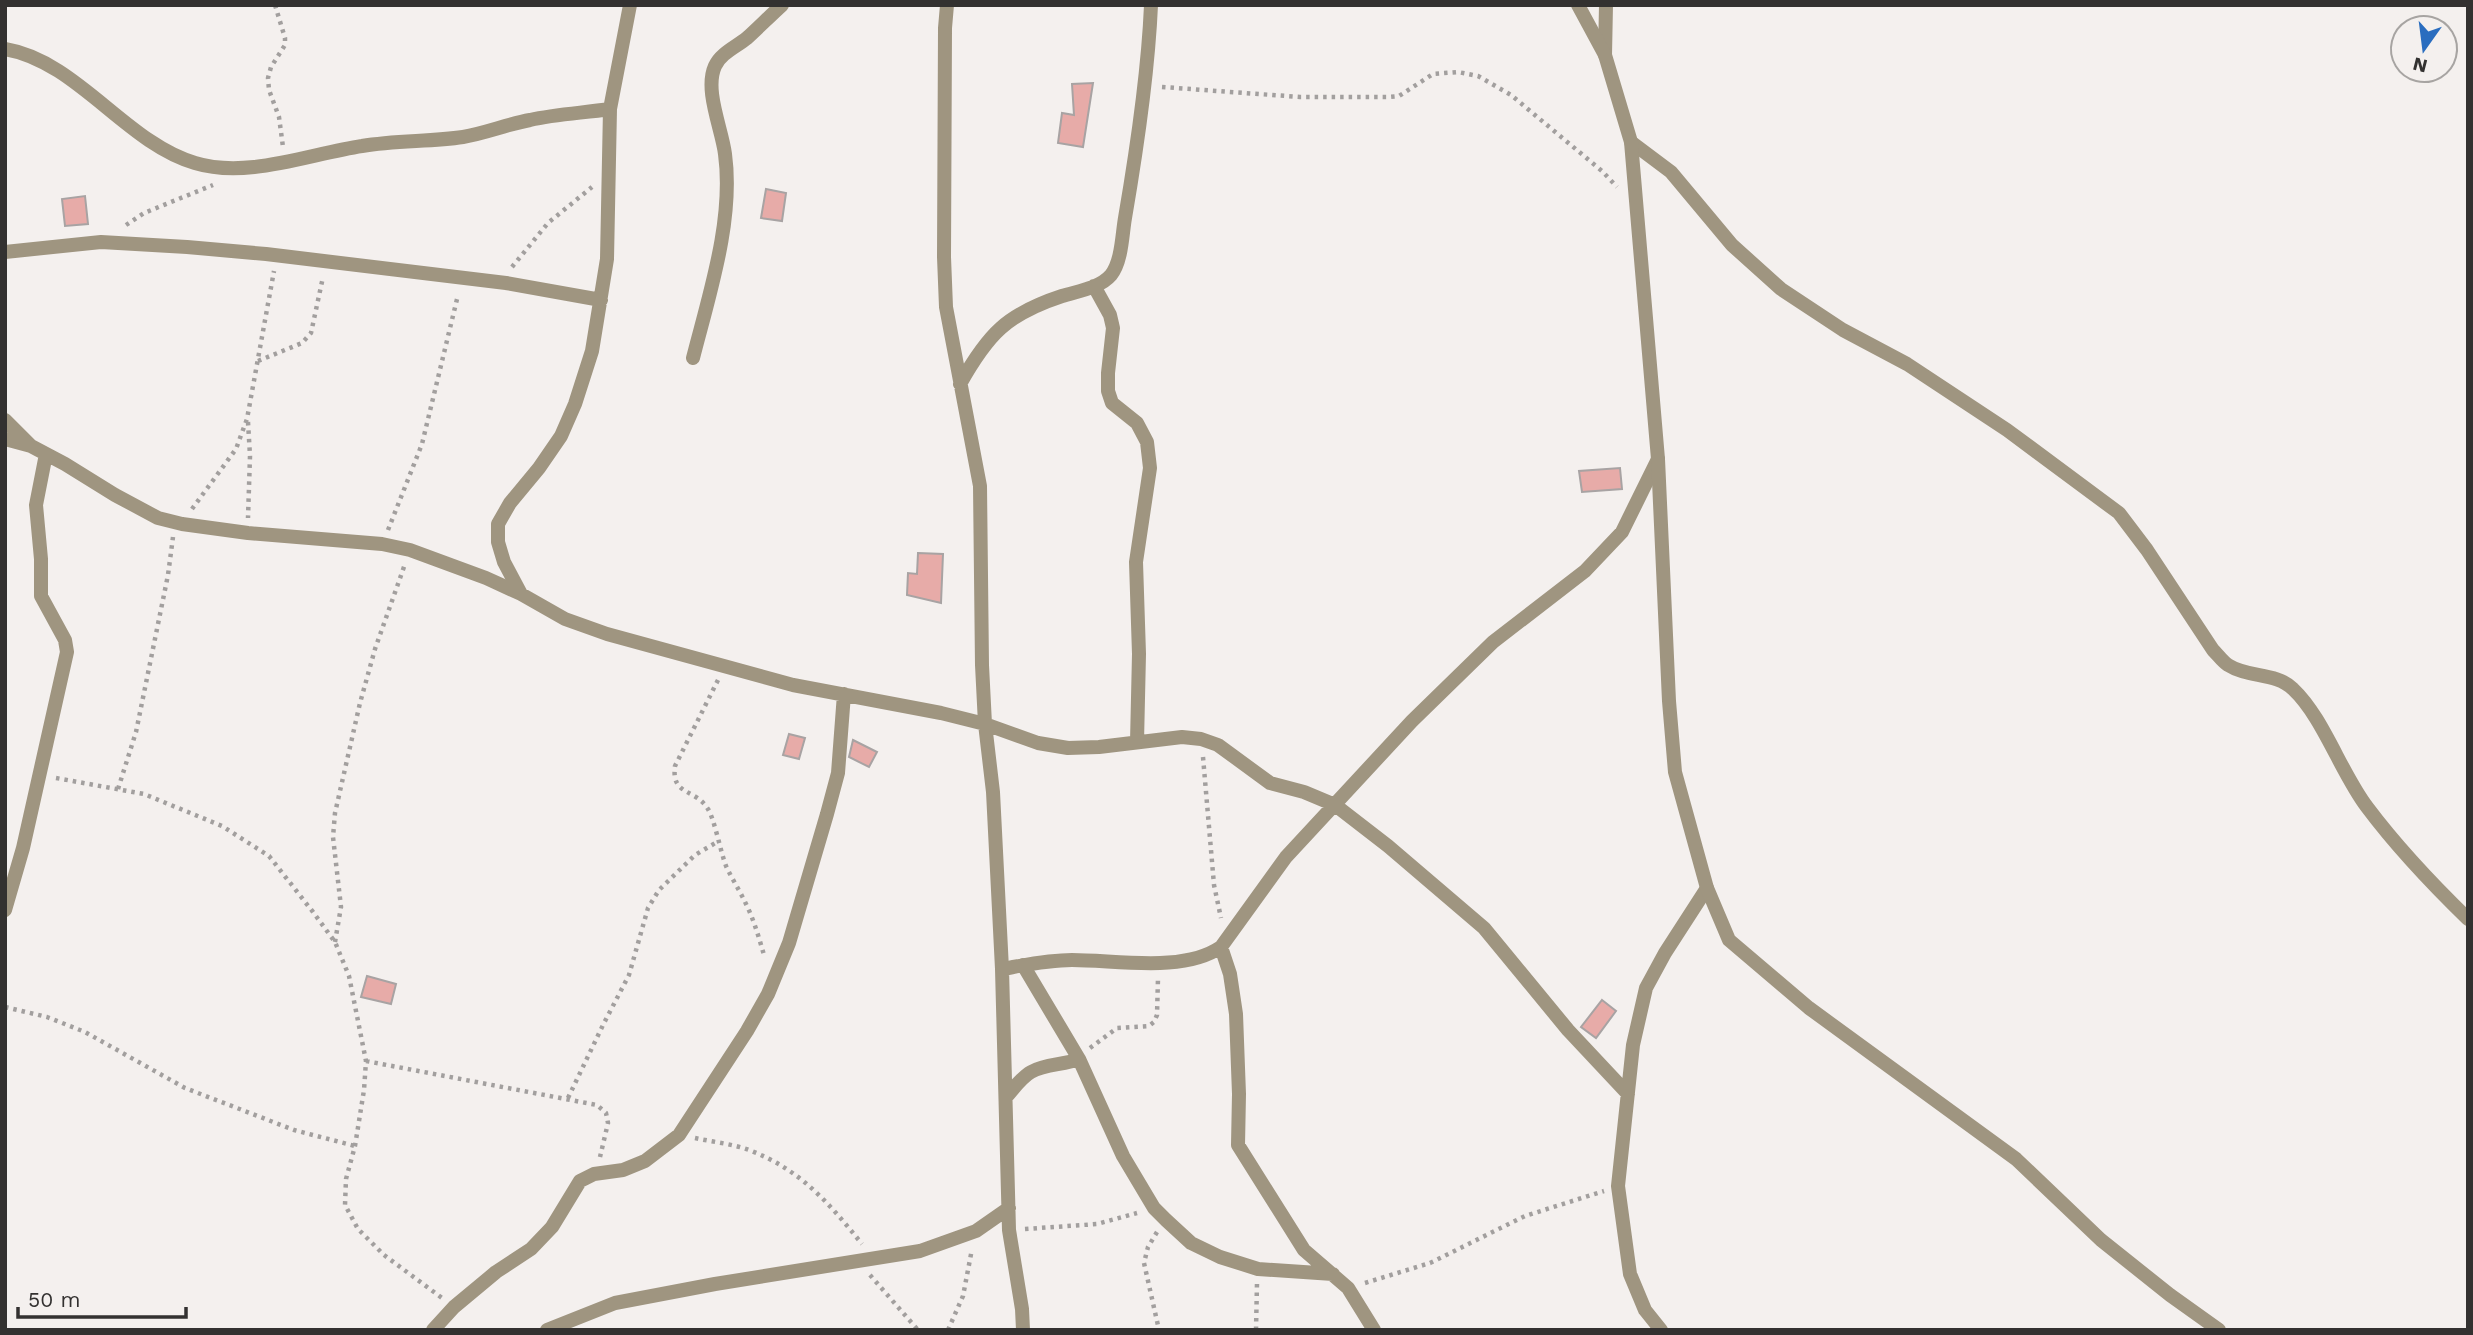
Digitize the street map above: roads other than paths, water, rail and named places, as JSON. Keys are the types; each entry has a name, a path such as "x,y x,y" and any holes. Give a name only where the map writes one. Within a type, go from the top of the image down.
{"street":[{"path":"521,594 504,562 498,542 498,524 510,503 561,436 575,404 592,351 607,259 610,109 631,5"},
{"path":"693,359 716,267 726,200 726,155 712,84 714,68 720,58 745,40 782,5"},
{"path":"947,5 944,257 946,307 980,486 985,724 993,792 1002,969 1009,1230 1023,1330"},
{"path":"960,384 980,349 1000,328 1031,307 1094,286 1111,275 1118,260 1134,165 1151,5"},
{"path":"1578,5 1605,55 1631,142 1639,211 1658,459 1669,701 1675,772 1707,888 1729,940 1809,1008 2016,1158 2101,1240 2219,1330"},
{"path":"1605,55 1606,5"},
{"path":"5,49 56,68 114,115 165,149 192,163 217,169 245,169 365,145 465,136 532,119 610,109"},
{"path":"1631,142 1671,172 1732,245 1781,289 1843,330 1907,364 2007,430 2119,513 2147,550 2213,650 2227,665 2244,672 2274,678 2292,687 2306,704 2366,806 2438,890 2468,919"},
{"path":"5,252 101,242 187,247 277,255 506,283 601,300"},
{"path":"1094,286 1110,315 1112,328 1108,391 1112,403 1137,423 1147,442 1149,455 1150,468 1136,562 1139,654 1137,742"},
{"path":"5,420 31,446"},
{"path":"5,439 31,446 158,518 248,533 382,544 410,550 443,560 521,594 565,620 793,685 942,713 985,724 1038,743 1068,748 1182,737 1201,739 1217,745 1270,783 1304,792 1335,805 1388,846 1484,928 1568,1030 1628,1094"},
{"path":"5,910 23,848 66,652 65,640 41,596 36,505 46,454"},
{"path":"1002,969 1071,960 1158,962 1209,956 1224,943 1286,857 1412,721 1493,642 1585,571 1622,532 1658,459"},
{"path":"433,1330 454,1307 496,1272 531,1249 552,1227 580,1181 594,1174 623,1170 645,1161 679,1135 761,1006 789,943 838,773 844,694"},
{"path":"1661,1330 1645,1310 1630,1274 1618,1186 1633,1045 1646,988 1707,888"},
{"path":"1224,943 1236,1014 1238,1145 1304,1250 1348,1289 1374,1330"},
{"path":"1023,965 1077,1056 1123,1156 1154,1209 1191,1243 1220,1256 1258,1269 1334,1274"},
{"path":"1007,1096 1029,1073 1045,1066 1065,1064 1077,1056"},
{"path":"547,1330 615,1303 920,1251 976,1231 1009,1208"}]}
